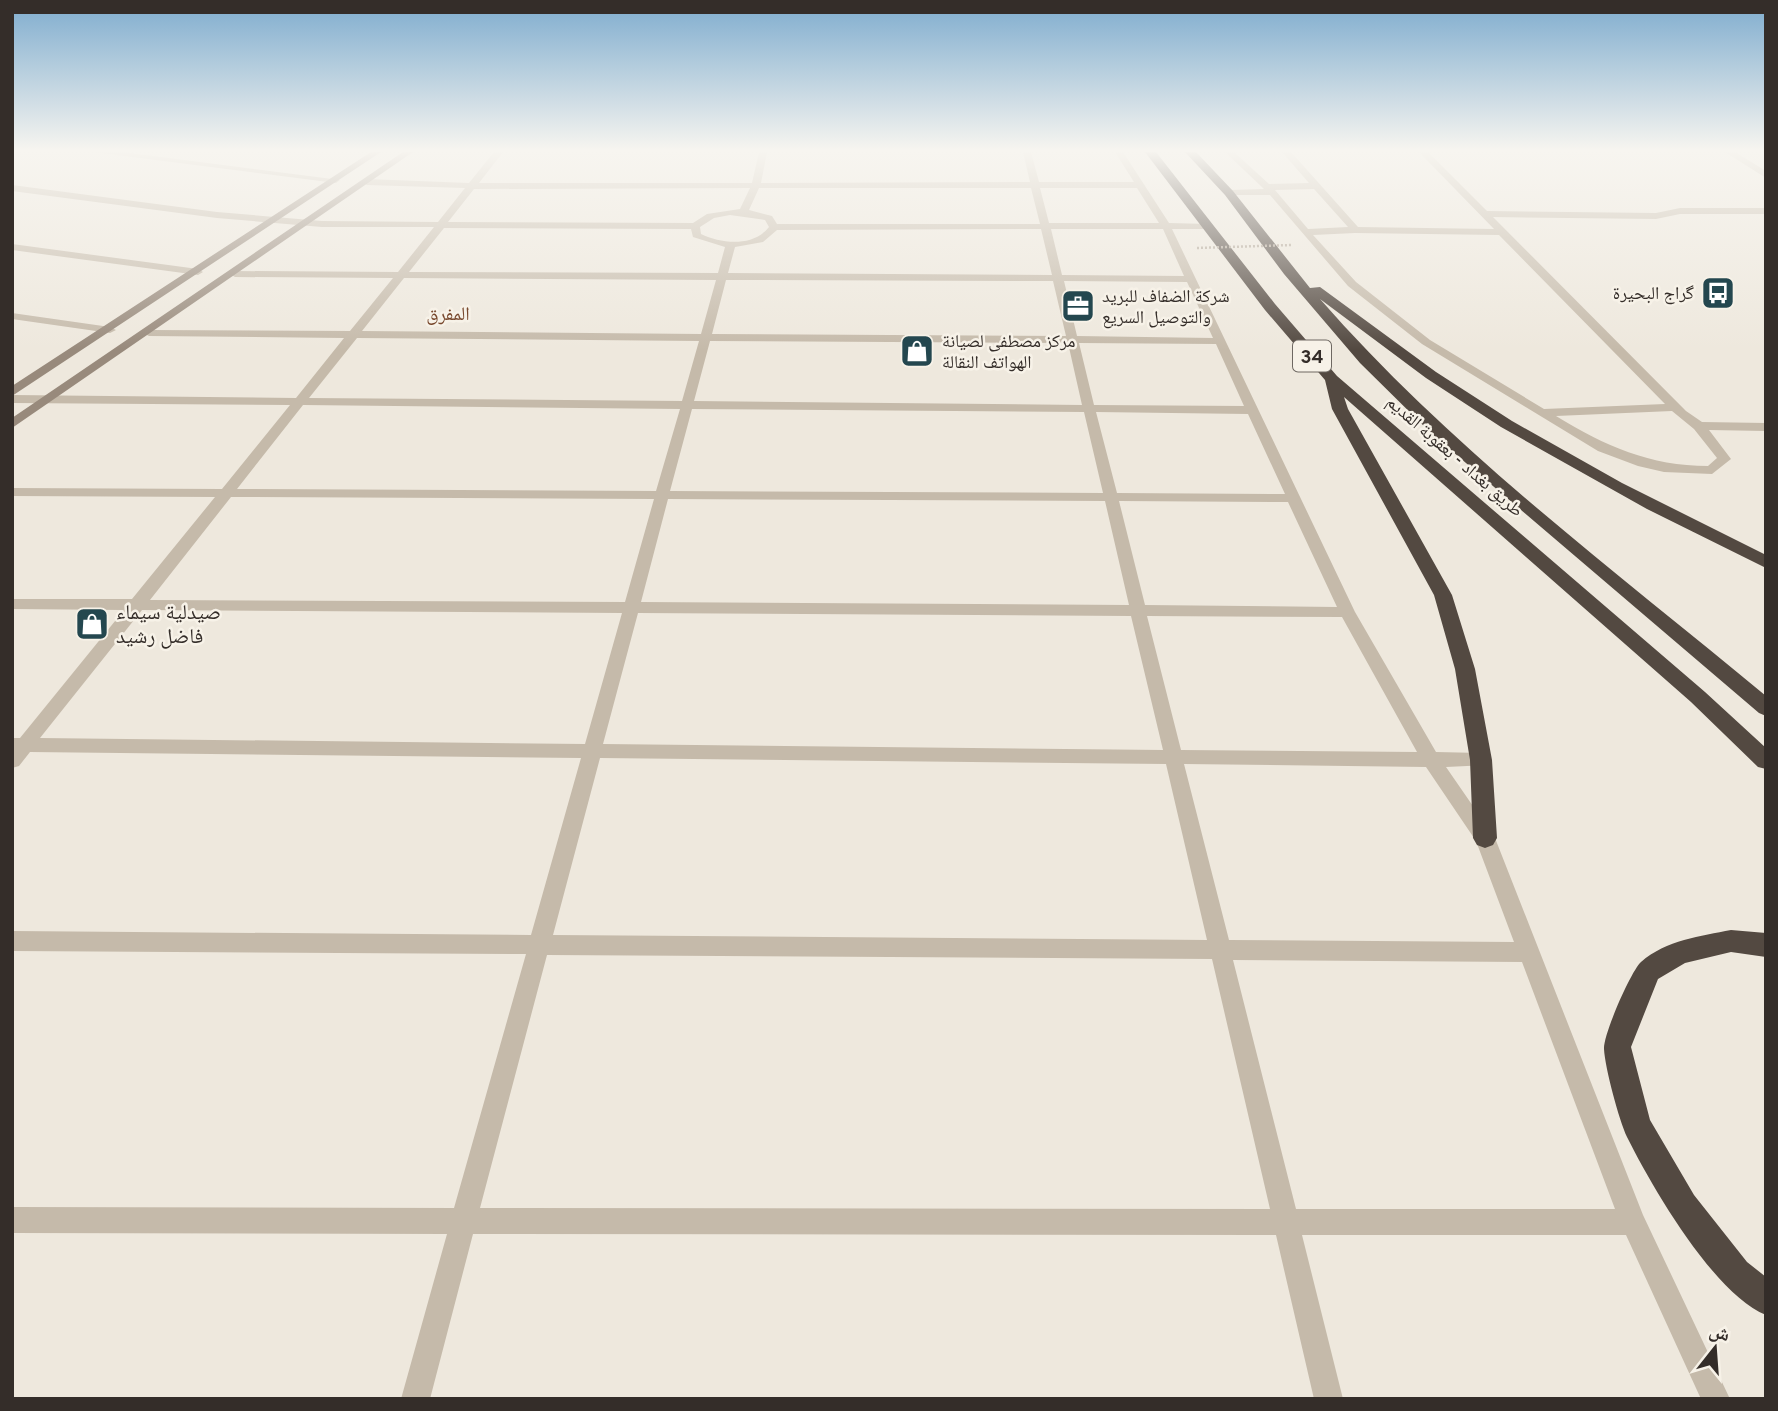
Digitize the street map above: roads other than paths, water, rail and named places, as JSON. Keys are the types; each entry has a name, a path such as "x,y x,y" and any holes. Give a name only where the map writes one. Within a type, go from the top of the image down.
{"highway":[{"name":"طريق بغداد - بعقوبة القديم","path":"1200,218 1332,379 1699,697 1766,761"},
{"name":"طريق بغداد - بعقوبة القديم","path":"1248,218 1288,271 1364,360 1428,422 1766,708"},
{"path":"1288,271 1423,369 1538,443 1620,489 1766,562"},
{"path":"1332,379 1340,409 1443,595 1465,669 1481,760 1485,838"},
{"path":"1766,945 1731,941 1679,953 1649,971 1629,1012 1617,1047 1637,1126 1683,1206 1737,1273 1766,1299"}],"street":[{"path":"251,218 310,223 437,227 695,226 711,218"},
{"path":"12,393 281,218"},
{"path":"12,424 317,218"},
{"path":"12,761 19,745 227,493 445,218"},
{"path":"768,218 774,227"},
{"path":"1041,218 1329,1399"},
{"path":"1161,218 1347,612 1431,760 1485,838 1633,1222 1716,1399"},
{"path":"1293,218 1352,284 1426,342 1579,436 1622,457 1676,472 1712,470 1724,458 1699,426 1675,407 1486,218"},
{"path":"1345,218 1355,230"},
{"path":"695,226 696,235 702,238 731,244 761,238 774,227 1206,226"},
{"path":"1305,232 1499,232"},
{"path":"415,1399 731,244"},
{"path":"12,247 198,272"},
{"path":"235,274 1191,279"},
{"path":"12,316 110,330"},
{"path":"149,332 1220,341"},
{"path":"12,399 1252,410"},
{"path":"1542,413 1675,407"},
{"path":"1699,426 1766,427"},
{"path":"12,492 1294,498"},
{"path":"12,604 1347,612"},
{"path":"19,745 1481,760"},
{"path":"12,941 1527,952"},
{"path":"12,1220 1633,1222"}],"place":[{"name":"گراج البحيرة","path":"1718,293"},
{"name":"شركة الضفاف للبريد والتوصيل السريع","path":"1078,306"},
{"name":"مركز مصطفى لصيانة الهواتف النقالة","path":"917,351"},
{"name":"صيدلية سيماء فاضل رشيد","path":"92,624"}],"district":[{"name":"المفرق","path":"448,313"}]}
